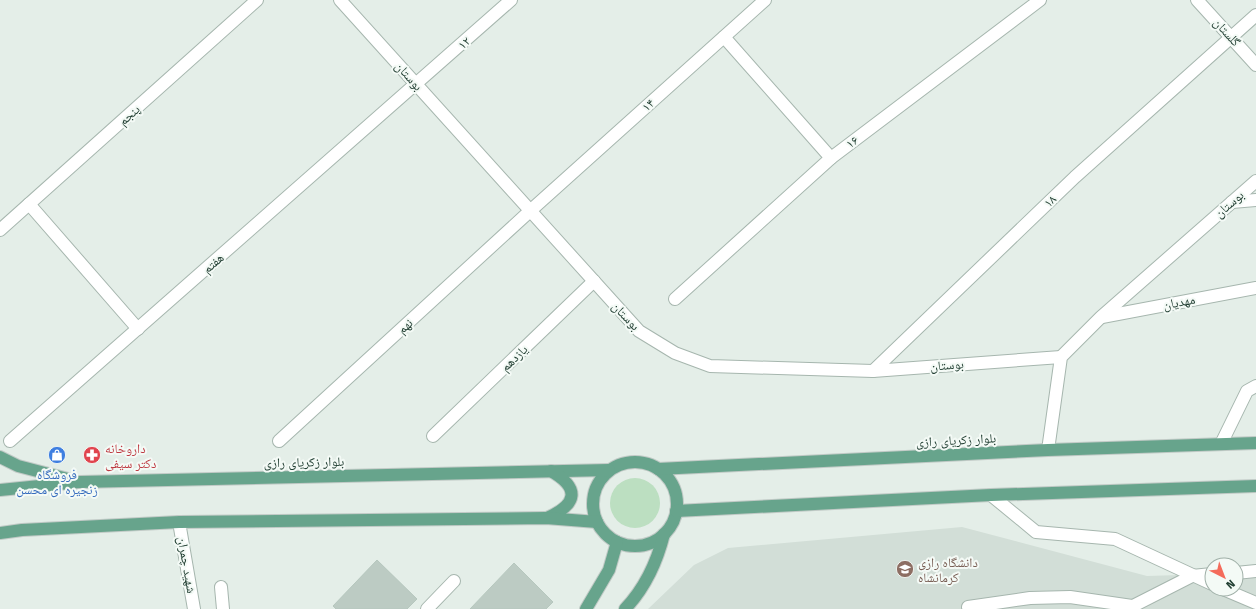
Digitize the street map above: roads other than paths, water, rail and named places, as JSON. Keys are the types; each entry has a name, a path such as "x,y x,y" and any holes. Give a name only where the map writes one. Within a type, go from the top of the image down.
{"main road":[{"name":"بلوار زکریای رازی","path":"658,469 1048,450 1256,443"},
{"path":"0,457 18,466 79,482"},
{"path":"634,462 644,463 658,469 667,477 674,487 677,499 674,520 664,534 655,541 645,545 628,545 617,542 605,534 597,522 593,506 594,494 601,479 609,470 619,465 634,462"},
{"name":"بلوار زکریای رازی","path":"0,490 79,482 609,470"},
{"path":"546,518 562,511 570,500 571,490 566,480 551,471"},
{"path":"676,511 991,495 1256,486"},
{"path":"0,533 22,530 179,522 546,518 597,522"},
{"path":"0,525 22,530"},
{"path":"625,609 641,589 651,572 659,555 664,534"},
{"path":"586,609 609,570 617,542"}],"street":[{"name":"پنجم","path":"0,230 257,0"},
{"name":"بوستان","path":"340,0 639,331 675,353 710,366 873,370 1061,357 1101,317 1256,181"},
{"name":"۱۲","path":"416,85 511,0"},
{"name":"۱۴","path":"530,211 765,0"},
{"name":"گلستان","path":"1197,0 1256,65"},
{"name":"۱۶","path":"675,299 831,158 1036,1"},
{"name":"۱۸","path":"873,370 1075,177 1256,15"},
{"path":"724,37 831,158"},
{"name":"هفتم","path":"10,441 416,85"},
{"path":"1232,202 1256,200"},
{"path":"30,204 138,329"},
{"name":"نهم","path":"279,441 530,211"},
{"name":"یازدهم","path":"433,436 594,281"},
{"name":"مهدیان","path":"1101,317 1256,288"},
{"path":"1048,450 1061,357"},
{"path":"1221,444 1247,391 1256,386"},
{"path":"991,495 1036,532 1115,539 1204,581"},
{"name":"شهید چمران","path":"179,522 194,609"},
{"path":"1244,572 1256,571"},
{"path":"968,607 1030,598 1070,597 1129,608 1192,576 1204,575"},
{"path":"427,609 454,580"},
{"path":"221,587 223,609"},
{"path":"1242,597 1256,603"}],"place":[{"name":"فروشگاه زنجیره ای محسن","path":"57,455"},
{"name":"داروخانه دکتر سیفی","path":"92,455"},
{"name":"دانشگاه رازی کرمانشاه","path":"905,569"}]}
